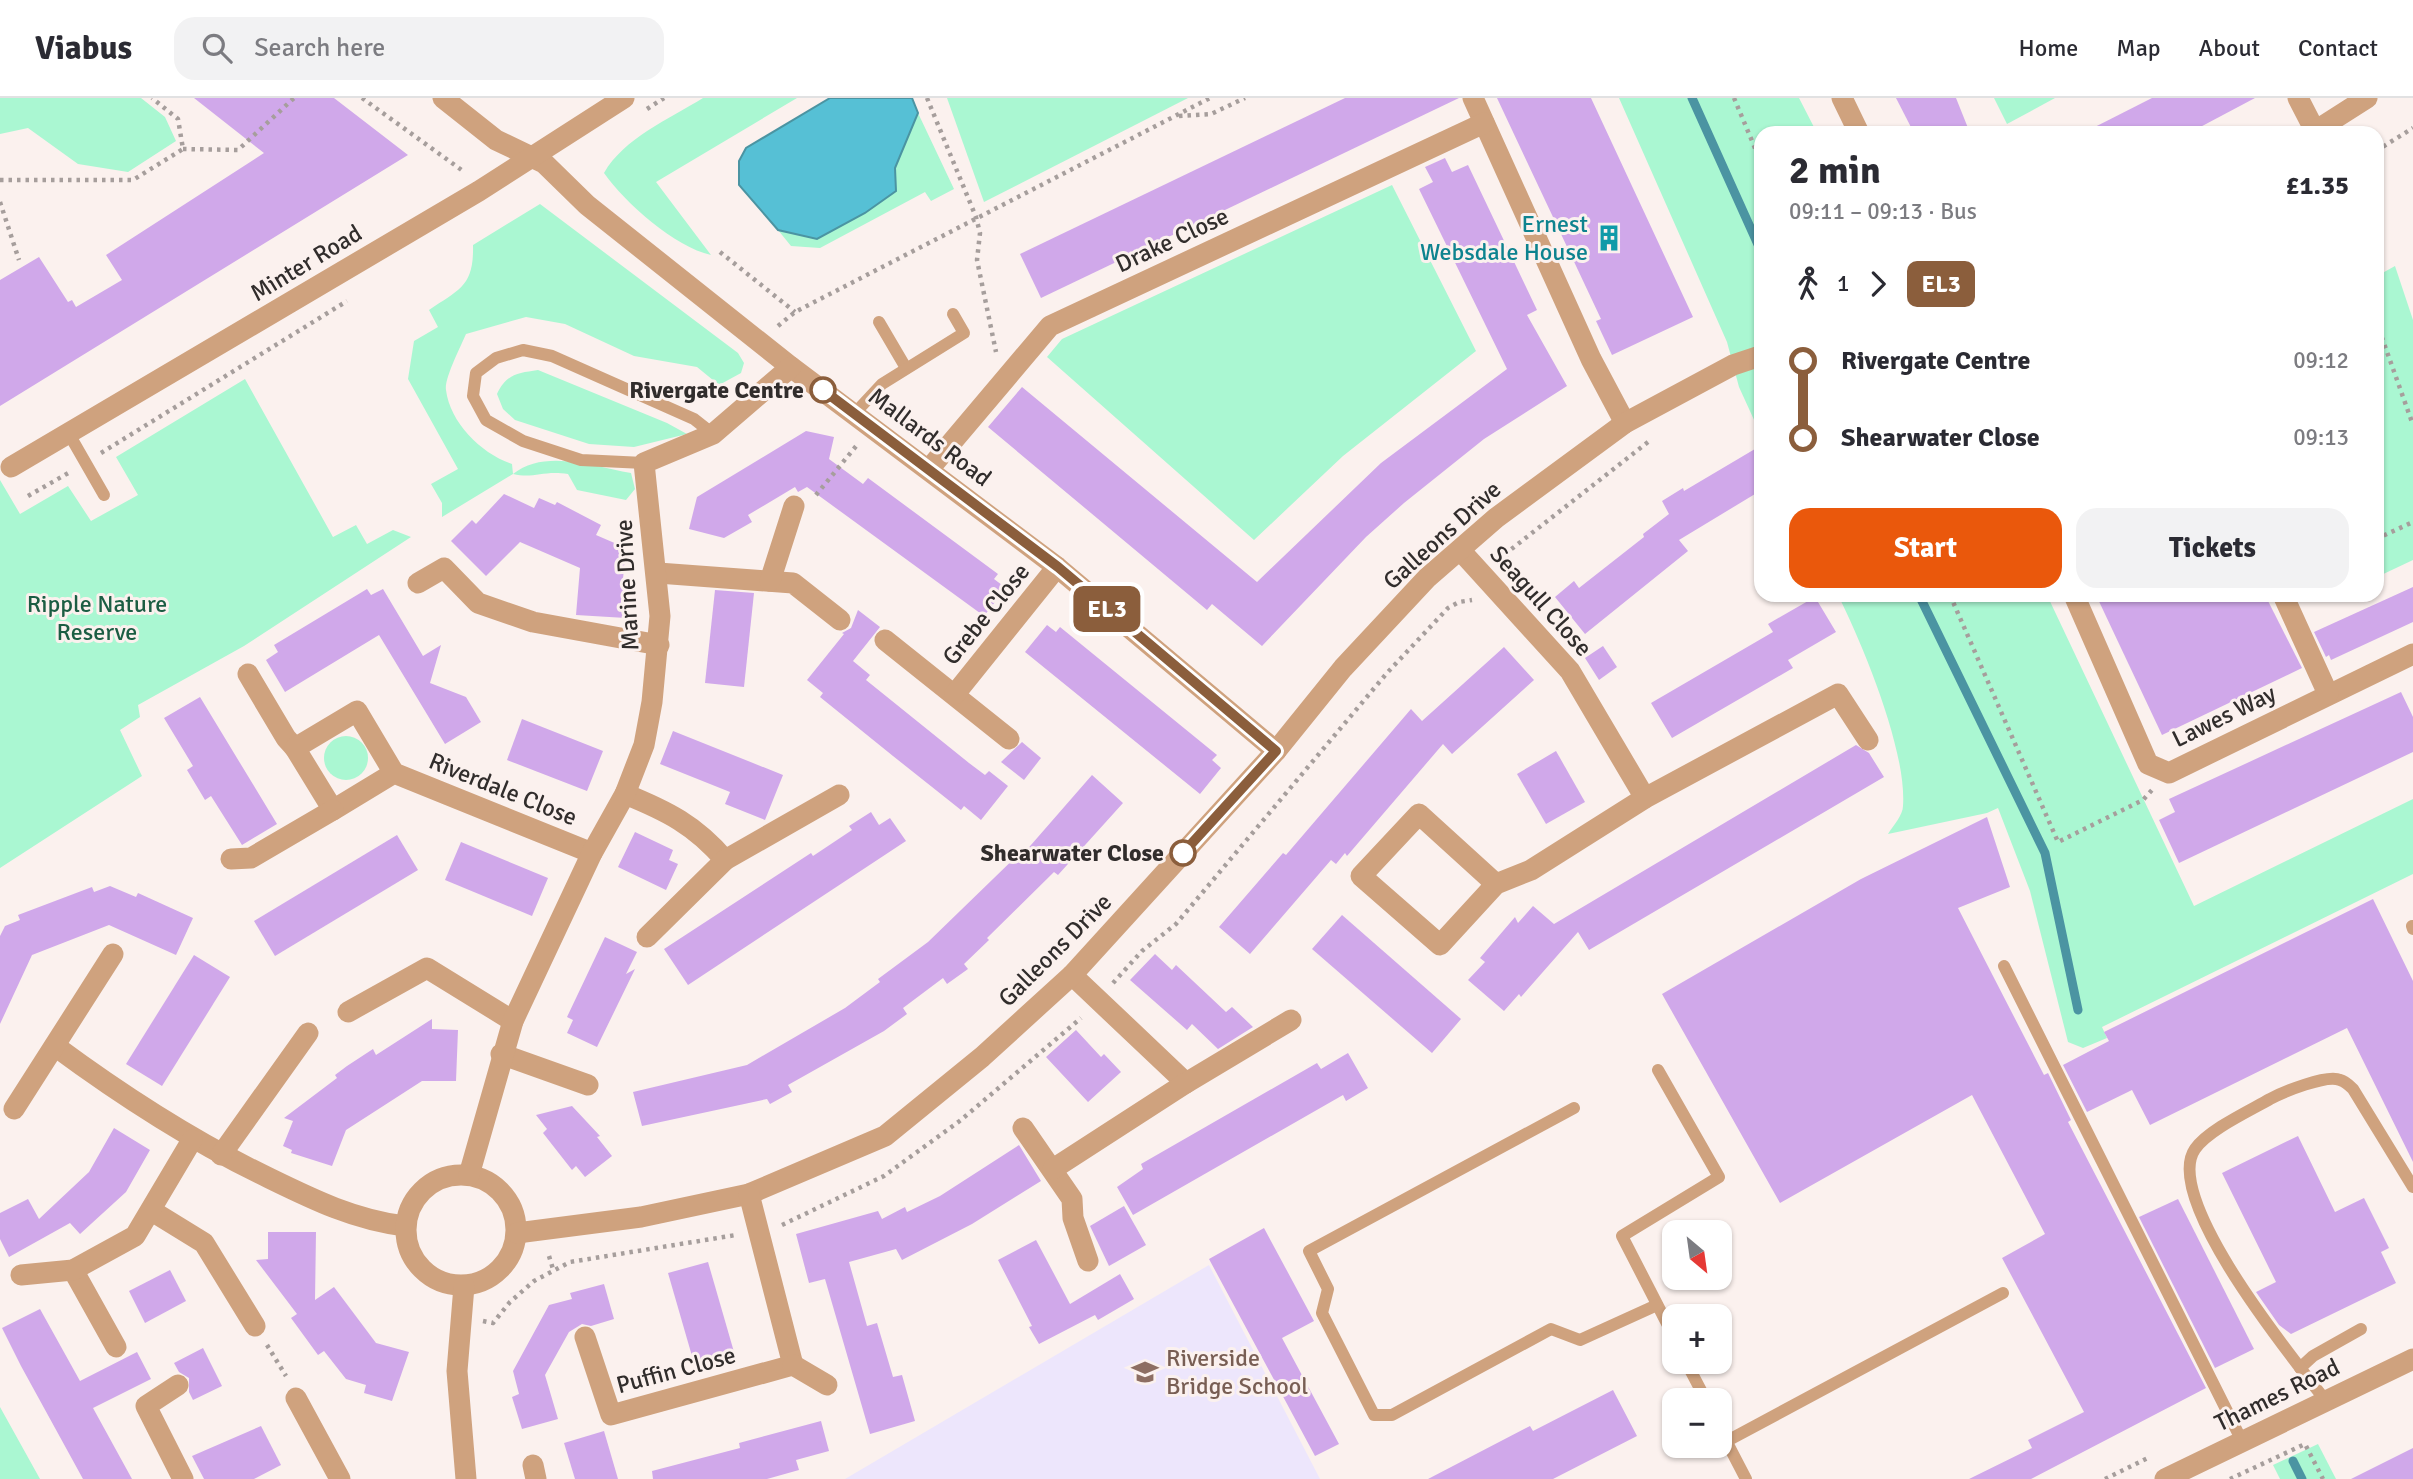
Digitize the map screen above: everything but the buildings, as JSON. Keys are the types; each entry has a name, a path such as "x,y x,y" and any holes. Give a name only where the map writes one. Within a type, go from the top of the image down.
{"street":[{"name":"Mallards Road","path":"443,98 496,139 532,154 587,205 791,367 930,468 1058,567 1276,751"},
{"name":"Minter Road","path":"11,467 496,180 532,154 624,98"},
{"path":"1473,98 1591,359 1625,423"},
{"path":"1842,98 1856,126"},
{"path":"2298,98 2311,126"},
{"path":"2323,126 2367,98"},
{"name":"Drake Close","path":"930,468 1050,326 1484,123"},
{"name":"Galleons Drive","path":"517,1233 641,1217 749,1194 885,1136 982,1058 1072,975 1276,751 1343,668 1427,578 1496,518 1625,423 1733,365 1754,358"},
{"path":"644,463 713,434 791,367"},
{"name":"Marine Drive","path":"469,1175 501,1055 513,1021 592,853 625,794 644,745 659,645 658,573 644,463"},
{"path":"770,581 794,506"},
{"name":"Seagull Close","path":"1460,550 1570,670 1645,798"},
{"name":"Grebe Close","path":"955,694 1058,567"},
{"path":"418,583 443,568 478,603 533,622 659,645"},
{"path":"658,573 793,583 840,620"},
{"name":"Lawes Way","path":"2077,602 2148,764 2169,773 2413,654"},
{"path":"2286,602 2329,694"},
{"name":"Grebe Close","path":"886,640 1009,738"},
{"path":"231,859 251,858 333,810 248,674"},
{"path":"1496,884 1419,814 1361,876 1440,945 1496,884 1531,870 1645,798 1838,694 1868,740"},
{"name":"Riverdale Close","path":"295,748 358,711 394,774 592,853"},
{"name":"Riverdale Close","path":"333,810 394,774"},
{"path":"625,794 665,810 703,835 724,860"},
{"path":"647,937 724,860 839,795"},
{"path":"15,1109 113,954"},
{"path":"348,1012 427,968 513,1021"},
{"path":"1072,975 1186,1083"},
{"path":"1053,1169 1186,1083 1292,1020"},
{"path":"221,1155 308,1033"},
{"path":"55,1046 122,1096 221,1155 332,1209 405,1226"},
{"path":"501,1055 587,1086"},
{"path":"1023,1128 1072,1199 1073,1218 1088,1261"},
{"path":"21,1275 73,1270 135,1236 192,1140"},
{"path":"469,1175 494,1185 512,1206 517,1233 512,1253 500,1270 484,1281 464,1286 439,1281 419,1267 407,1245 405,1226 414,1200 428,1185 448,1176 469,1175"},
{"path":"749,1194 793,1365 827,1385"},
{"path":"152,1211 204,1243 255,1326"},
{"path":"73,1270 116,1347"},
{"path":"459,1477 457,1371 464,1286"},
{"name":"Puffin Close","path":"585,1337 611,1415 793,1365"},
{"name":"Thames Road","path":"2165,1479 2413,1359"},
{"path":"178,1385 146,1406 183,1479"},
{"path":"296,1398 340,1479"}],"lane":[{"path":"864,420 882,384 964,332 953,314"},
{"path":"879,322 906,368"},
{"path":"644,463 581,460 523,441 486,420 473,396 476,373 496,358 523,350 552,356 694,419 713,434"},
{"path":"69,435 104,495"},
{"path":"2004,966 2242,1441"},
{"path":"1658,1070 1719,1177 1622,1236 1662,1314"},
{"path":"2326,1401 2250,1305 2232,1276 2191,1189 2190,1168 2194,1150 2222,1127 2277,1095 2321,1080 2339,1079 2353,1089 2413,1187"},
{"path":"1574,1108 1309,1251 1328,1289 1322,1313 1374,1416 1392,1415 1551,1329 1580,1340 1657,1304"},
{"path":"1732,1438 2003,1293"},
{"path":"2300,1368 2313,1356 2361,1329"},
{"path":"1732,1451 1746,1479"}],"path":[{"path":"152,98 178,119 183,149"},
{"path":"0,180 133,180 183,149 238,150 294,98"},
{"path":"362,98 463,170 496,180"},
{"path":"927,98 976,217"},
{"path":"775,328 795,312 1210,98"},
{"path":"1175,116 1211,114 1245,98"},
{"path":"1734,98 1754,146"},
{"path":"2384,146 2413,128"},
{"path":"0,202 19,260"},
{"path":"720,252 795,312"},
{"path":"100,454 359,294"},
{"path":"2384,343 2413,425"},
{"path":"794,506 810,502 864,420"},
{"path":"28,496 72,470"},
{"path":"2384,535 2413,522"},
{"path":"1953,602 2058,842 2134,804"},
{"path":"549,1256 553,1269"},
{"path":"255,1326 291,1384 296,1398"},
{"path":"2230,1479 2305,1444 2323,1479"}],"shaded area":[{"name":"Riverside Bridge School","path":"1209,1265 1320,1479 845,1479"}],"green space":[{"path":"0,98 141,98 165,117 176,141 128,172 78,164 28,128 0,134"},
{"path":"703,98 797,98 656,182 711,255 682,243 652,222 604,173 623,149 635,139"},
{"path":"947,98 1188,98 984,202"},
{"path":"1619,98 1799,98 1813,126 1754,126 1754,420 1739,387 1727,342"},
{"path":"1994,98 2055,98 2007,124"},
{"path":"918,113 954,189 931,201 925,192 820,248 791,246 778,230 817,239 865,213 896,191 895,168"},
{"path":"1392,185 1476,351 1343,456 1254,540 1047,357 1062,339"},
{"path":"540,204 738,353 744,363 741,373 719,385 697,367 634,356 565,324 526,317 466,334 446,385 449,402 469,436 490,453 512,464 513,474 442,517 442,503 431,484 458,469 408,379 414,341 438,327 429,310 457,291 468,278 473,245"},
{"path":"2395,266 2413,320 2413,560 2384,574 2384,272"},
{"path":"538,370 667,423 687,434 634,447 589,444 515,420 503,409 497,394 509,378"},
{"name":"Ripple Nature Reserve","path":"245,379 333,537 356,525 367,544 393,530 411,537 244,646 138,705 140,717 120,730 142,776 0,868 0,480 20,514 68,486 91,521 138,495 116,457"},
{"path":"540,462 570,462 631,473 635,489 626,500 577,490 568,474 513,474"},
{"path":"1841,602 2050,602 2194,906 2413,799 2413,874 2102,1027 2107,1038 2083,1048 2068,1042 2030,891 1998,808 1987,813 1888,834 1903,809 1902,783 1891,728 1859,641"},
{"path":"346,736 361,743 368,758 361,773 346,780 331,773 324,758 331,743"},
{"path":"0,1407 40,1479 0,1479"},
{"path":"2318,1444 2336,1479 2280,1479 2273,1465"}],"water":[{"path":"830,98 912,98 918,113 895,168 896,191 865,213 817,239 778,230 739,185 739,161 746,148"}],"waterway":[{"path":"1692,98 1754,236"},
{"path":"1922,602 2045,853 2078,1010"},
{"path":"2293,1461 2302,1479"}],"bus line":[{"name":"EL3","path":"823,390 1058,567 1276,751 1183,853"}],"place":[{"name":"Ernest Websdale House","path":"1609,238"},
{"name":"Rivergate Centre","path":"823,390"},
{"name":"Shearwater Close","path":"1183,853"},
{"name":"Riverside Bridge School","path":"1145,1372"}]}
